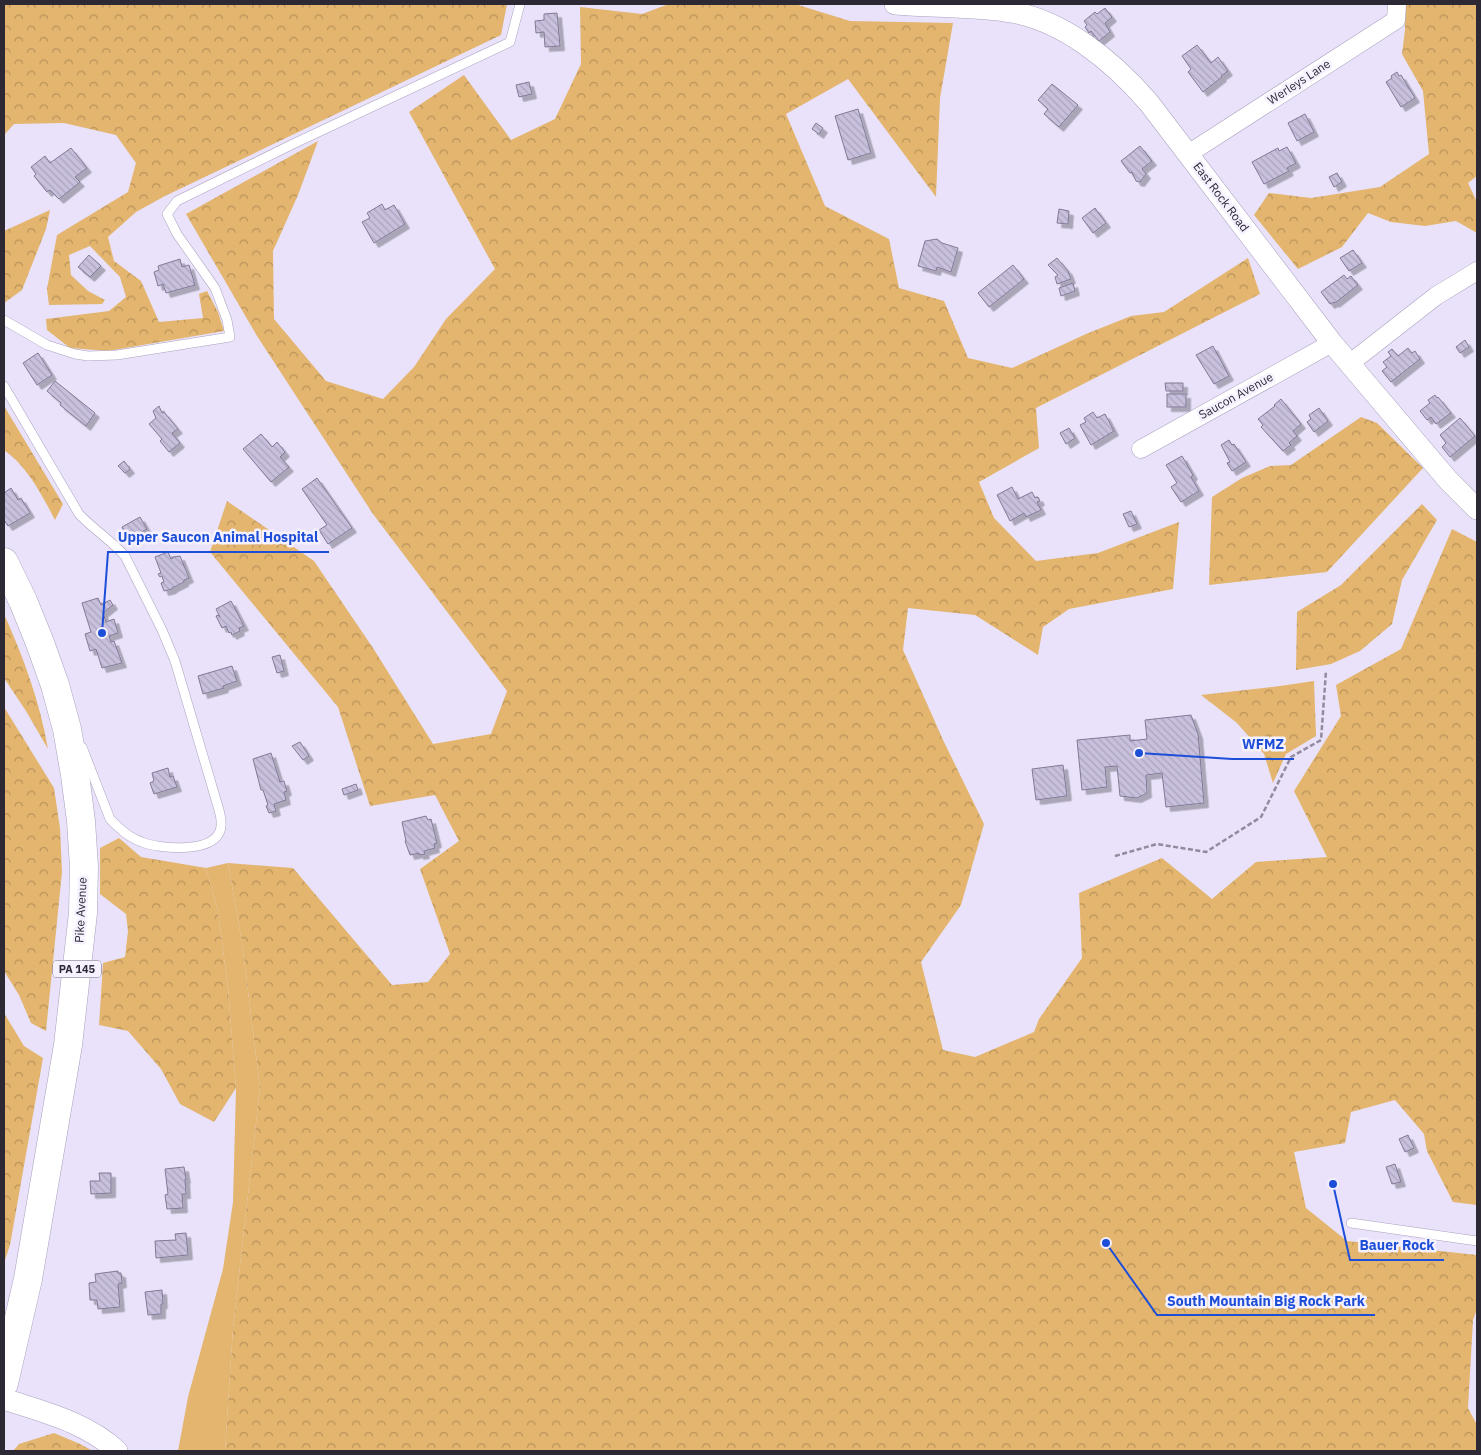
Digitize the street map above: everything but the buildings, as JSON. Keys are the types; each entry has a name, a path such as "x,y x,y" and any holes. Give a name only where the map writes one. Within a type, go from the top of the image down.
{"main road":[{"name":"Pike Avenue","path":"4,562 40,642 55,685 75,775 84,867 83,913 68,1045 28,1279 4,1383"}],"street":[{"name":"East Rock Road","path":"895,4 1006,11 1028,16 1056,27 1082,42 1119,71 1149,103 1349,364 1448,480 1477,509"},
{"name":"Werleys Lane","path":"1188,154 1396,20 1397,4"},
{"path":"1349,364 1436,296 1477,271"},
{"name":"Saucon Avenue","path":"1141,450 1332,343"},
{"path":"4,1399 73,1422 97,1435 117,1451"}],"lane":[{"path":"4,320 47,345 88,356 117,356 230,337 227,320 215,288 177,234 167,214 177,201 510,42 520,4"},
{"path":"4,386 79,514 125,556 162,630 182,681 219,810 221,819 220,832 210,842 200,846 188,847 160,846 142,842 131,837 110,819 26,598 20,595"},
{"path":"1351,1223 1477,1241"}],"path":[{"path":"1115,856 1157,844 1206,852 1261,817 1291,757 1321,740 1326,671"}],"green space":[{"path":"4,4 507,4 501,35 165,196 136,212 108,237 114,261 141,281 159,322 203,318 199,294 207,291 218,312 224,331 108,351 70,348 47,330 46,319 109,311 126,297 120,277 90,246 69,255 71,275 88,291 105,300 102,304 49,305 47,289 57,235 128,192 136,163 116,135 64,123 14,124 4,135"},
{"path":"669,4 795,4 850,21 953,23 940,98 936,197 848,79 786,114 825,206 889,239 899,288 944,301 968,358 1012,368 1086,334 1131,316 1164,312 1248,258 1260,294 1036,408 1039,448 979,482 994,518 1036,561 1098,553 1179,522 1173,589 1069,609 1043,627 1038,655 975,615 908,608 903,650 944,742 984,824 961,905 921,962 943,1050 975,1057 1034,1032 1039,1019 1082,958 1079,893 1162,858 1212,899 1256,862 1327,857 1294,791 1341,716 1336,685 1401,649 1452,529 1477,542 1477,1205 1453,1202 1427,1151 1424,1134 1395,1100 1351,1112 1345,1143 1294,1152 1306,1208 1347,1241 1477,1255 1477,1309 1473,1320 1468,1408 1477,1425 1477,1451 225,1451 233,1328 260,1088 242,942 228,863 293,868 392,985 428,982 450,954 420,869 459,841 435,795 370,806 338,707 210,552 227,501 314,561 373,648 433,744 491,734 507,691 373,514 257,336 186,214 318,141 298,195 273,251 274,319 326,381 383,399 414,367 446,319 495,269 409,112 464,75 511,140 555,119 581,64 580,7 642,14"},
{"path":"1404,4 1477,4 1477,176 1468,183 1477,202 1477,233 1456,221 1425,226 1391,222 1368,213 1342,247 1298,269 1254,215 1269,193 1311,198 1380,187 1429,154 1423,91 1402,54 1405,30"},
{"path":"50,210 46,229 22,290 4,303 4,231"},
{"path":"4,406 63,504 55,520 27,473 4,450"},
{"path":"1361,417 1377,423 1423,468 1327,572 1209,585 1212,497 1242,478 1270,466 1291,465"},
{"path":"1422,504 1437,520 1402,580 1392,624 1360,651 1331,664 1296,670 1297,612 1341,585"},
{"path":"4,614 30,680 45,731 48,749 4,678"},
{"path":"1314,681 1316,736 1286,754 1273,783 1264,754 1237,723 1201,695 1280,686"},
{"path":"4,707 54,788 60,828 62,872 46,1031 31,1023 19,995 4,971"},
{"path":"119,838 141,857 206,868 218,911 228,988 236,1088 214,1122 180,1104 161,1069 128,1031 99,1025 103,963 125,957 128,931 126,914 100,894 100,848"},
{"path":"228,863 242,942 260,1088 233,1328 225,1451 178,1451 188,1397 223,1269 233,1202 236,1088 228,988 218,911 206,868"},
{"path":"4,1013 24,1046 43,1058 10,1245 4,1263"},
{"path":"54,1433 93,1451 13,1451 19,1444"}],"place":[{"name":"Upper Saucon Animal Hospital","path":"102,633"},
{"name":"WFMZ","path":"1139,753"},
{"name":"Bauer Rock","path":"1333,1184"},
{"name":"South Mountain Big Rock Park","path":"1106,1243"}]}
